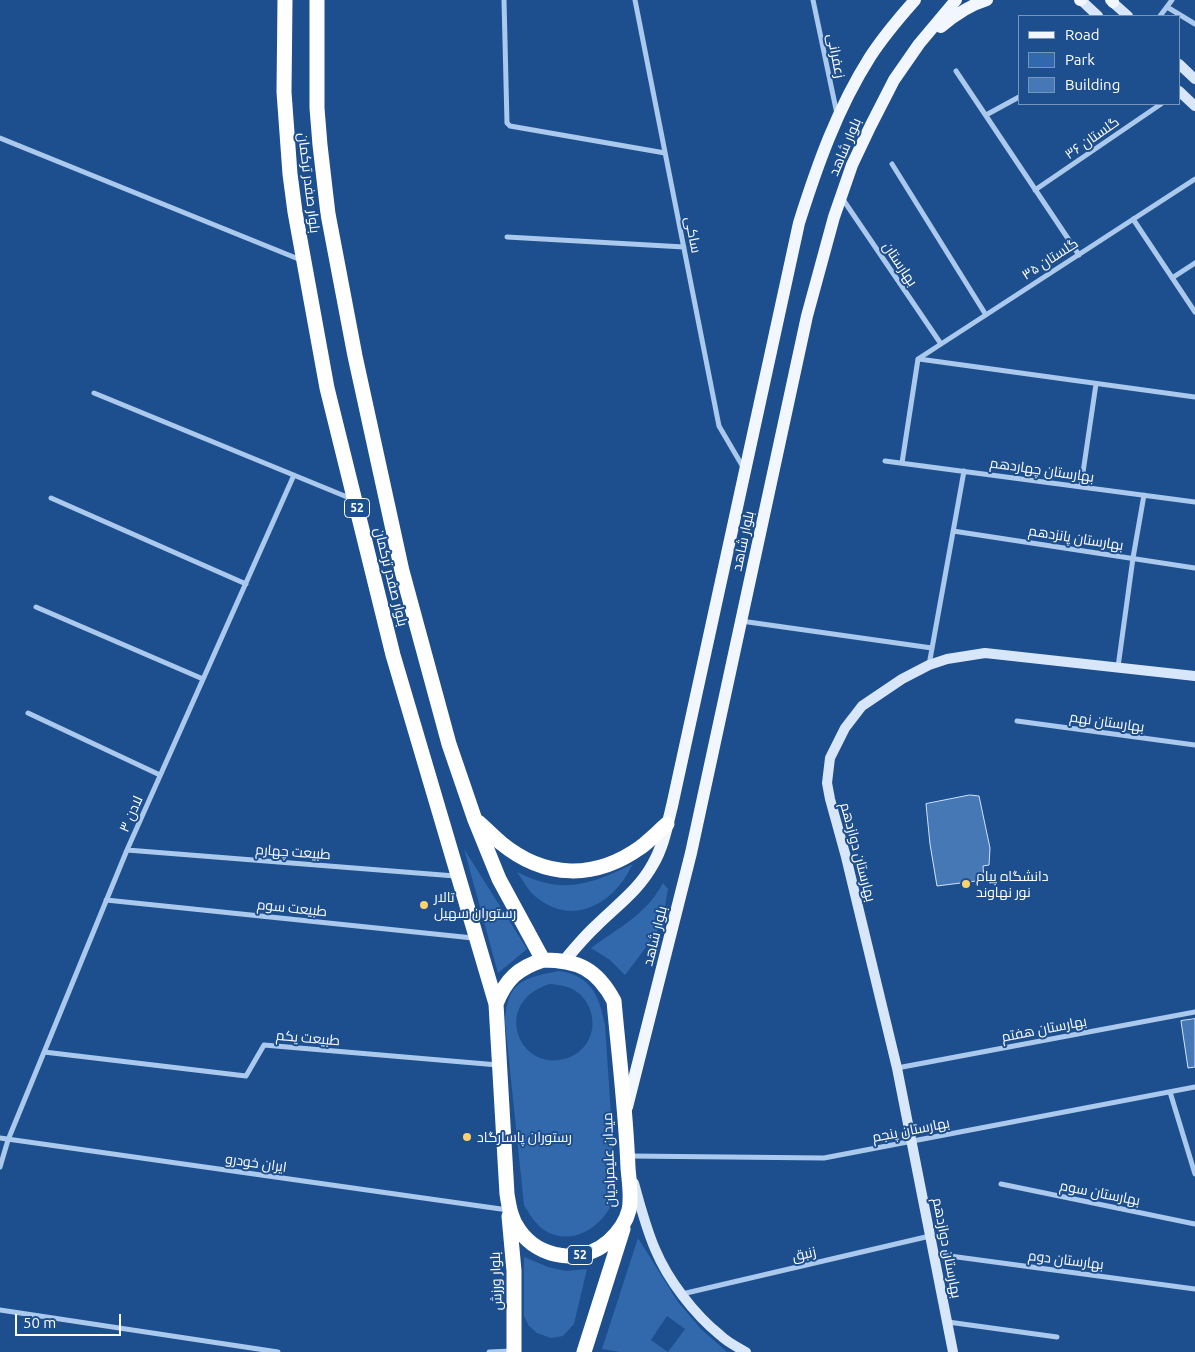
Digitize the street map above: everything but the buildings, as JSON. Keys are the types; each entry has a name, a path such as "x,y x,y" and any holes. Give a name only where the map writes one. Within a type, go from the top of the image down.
{"highway":[{"name":"بلوار صفدر ترکمان","path":"286,0 284,66 287,137 295,212 328,388 393,654 496,1004"},
{"name":"بلوار صفدر ترکمان","path":"317,0 316,69 320,146 328,214 355,356 402,571 446,735 474,818 499,879 543,960"},
{"path":"474,818 501,843 522,857 541,866 565,872 594,870 614,863 641,847 667,824"},
{"name":"میدان علیمرادیان","path":"543,960 565,960 582,966 596,976 609,991 614,1001 624,1117 630,1207 626,1219 615,1235 601,1248 583,1255 563,1257 542,1250 527,1239 518,1229 509,1210 496,1004 502,988 515,974 529,965 543,960"},
{"name":"بلوار ورزش","path":"509,1210 514,1271 516,1352"},
{"name":"52","path":"584,1352 626,1219"}],"main road":[{"name":"بلوار شاهد","path":"565,960 596,925 621,904 641,882 653,863 667,824 799,224 822,153 837,117 870,56 915,0"},
{"name":"بلوار شاهد","path":"624,1117 691,853 807,316 822,258 852,166 894,80 919,44 956,0"},
{"path":"909,58 954,16 987,0"}],"street":[{"path":"504,0 507,124 665,153"},
{"name":"ساکی","path":"635,0 719,426 744,469"},
{"name":"زعفرانی","path":"813,0 837,117"},
{"path":"1081,0 1097,15"},
{"path":"1161,15 1172,0"},
{"path":"1112,1 1127,15"},
{"path":"1167,7 1195,24"},
{"path":"1180,65 1195,78"},
{"path":"956,71 1079,254"},
{"path":"1180,92 1195,106"},
{"path":"986,115 1018,98"},
{"name":"گلستان ۳۶","path":"1036,190 1159,105"},
{"path":"0,138 304,261"},
{"path":"892,164 986,315"},
{"name":"گلستان ۳۵","path":"918,359 1195,179"},
{"name":"بهارستان","path":"841,197 941,344"},
{"path":"1133,219 1195,312"},
{"path":"507,237 684,247"},
{"path":"1172,278 1195,263"},
{"path":"902,463 918,359 1195,397"},
{"path":"1081,486 1096,384"},
{"path":"94,393 355,500"},
{"name":"بهارستان چهاردهم","path":"885,461 1195,502"},
{"path":"929,665 964,471"},
{"name":"لادن ۳","path":"0,1167 8,1140 127,850 294,475"},
{"path":"1118,667 1144,495"},
{"path":"51,498 246,584"},
{"name":"بهارستان پانزدهم","path":"953,530 1195,568"},
{"path":"36,607 203,679"},
{"path":"741,621 932,648"},
{"name":"بهارستان دوازدهم","path":"953,1352 897,1068 846,857 830,799 827,783 830,758 838,738 853,716 875,697 902,679 947,658 985,653 1195,676"},
{"path":"28,713 160,775"},
{"name":"بهارستان نهم","path":"1016,721 1195,745"},
{"name":"طبیعت چهارم","path":"127,850 458,876"},
{"name":"طبیعت سوم","path":"106,900 476,938"},
{"name":"بهارستان هفتم","path":"897,1068 1195,1012"},
{"name":"طبیعت یکم","path":"44,1052 246,1076 264,1045 499,1065"},
{"name":"بهارستان پنجم","path":"628,1156 824,1158 1195,1087"},
{"path":"1170,1092 1195,1174"},
{"name":"ایران خودرو","path":"0,1138 509,1210"},
{"path":"628,1156 644,1220 655,1251 695,1311 721,1336 746,1352"},
{"name":"بهارستان سوم","path":"1001,1184 1195,1224"},
{"name":"زنبق","path":"682,1294 931,1236"},
{"name":"بهارستان دوم","path":"935,1254 1195,1288"},
{"path":"0,1310 278,1352"},
{"path":"948,1322 1057,1337"},
{"path":"489,1352 516,1352"}],"green space":[{"path":"464,849 527,949 498,973"},
{"path":"633,864 622,882 609,896 589,908 568,911 557,909 536,897 530,892 517,872 533,879 562,885 589,882"},
{"path":"663,883 668,889 664,912 656,934 625,975 610,960 591,948 622,927 649,904"},
{"path":"559,971 579,977 592,989 600,1005 605,1025 616,1191 606,1214 597,1223 587,1231 564,1237 552,1234 540,1227 524,1205 505,1022 509,998 519,984 536,976","holes":["550,984 561,985 579,993 591,1012 592,1027 588,1041 578,1053 564,1059 548,1060 534,1055 524,1045 518,1032 517,1018 521,1005 532,993"]},
{"path":"638,1238 678,1302 701,1329 727,1352 668,1352 620,1352 602,1349","holes":["667,1316 685,1329 668,1352 651,1340"]},
{"path":"524,1257 548,1267 566,1271 587,1269 574,1324 563,1336 551,1338 537,1333 529,1326 524,1316"}],"place":[{"name":"دانشگاه پیام نور نهاوند","path":"966,884"},
{"name":"تالار رستوران سهیل","path":"424,905"},
{"name":"رستوران پاسارگاد","path":"467,1137"}]}
